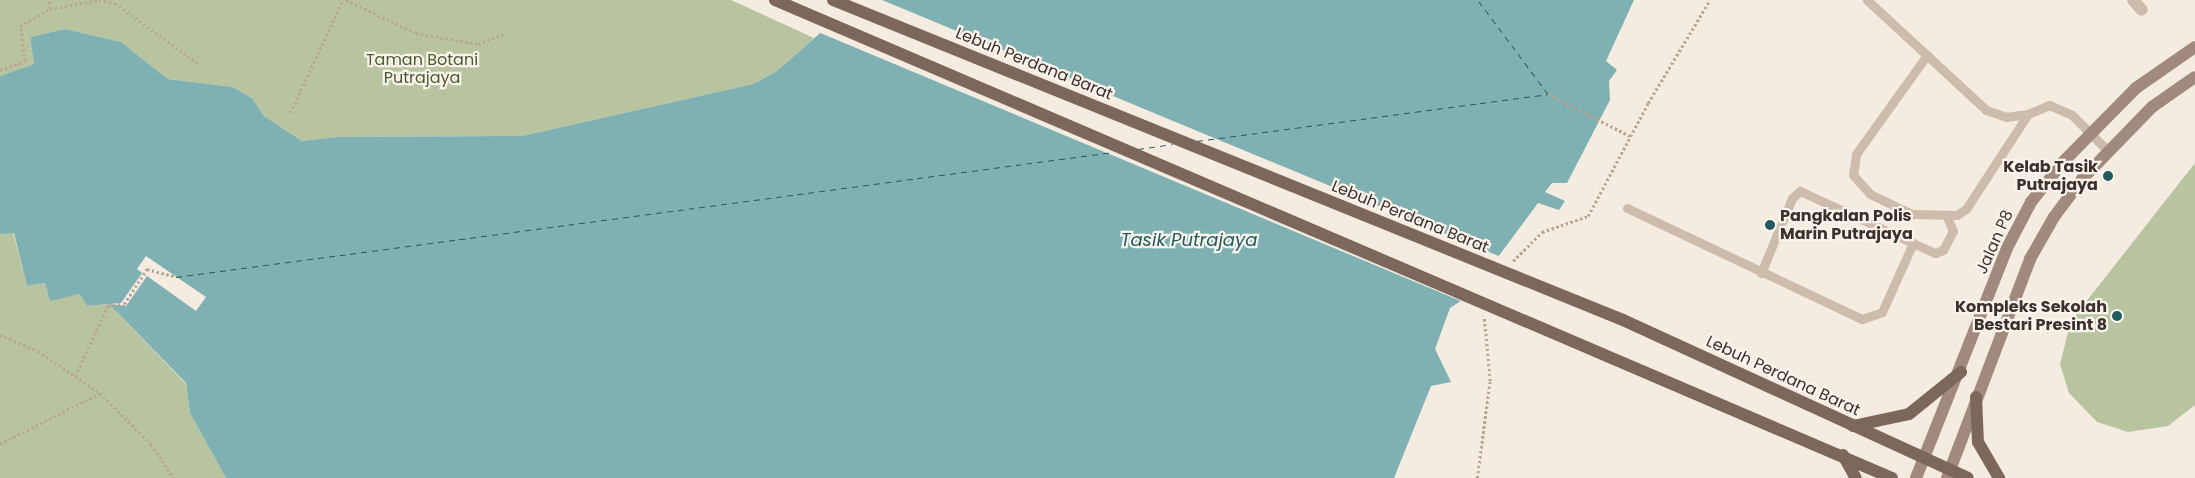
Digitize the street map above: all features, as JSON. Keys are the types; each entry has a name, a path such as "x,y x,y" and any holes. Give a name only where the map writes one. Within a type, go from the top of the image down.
{"main road":[{"path":"775,0 1843,455 1892,478"},
{"name":"Lebuh Perdana Barat","path":"832,0 1576,302 1853,426 1926,460 1949,474 1968,478"},
{"path":"1853,426 1910,414 1961,372"},
{"path":"1976,397 1978,442 1999,478"},
{"path":"1843,455 1856,478"}],"street":[{"path":"2133,0 2142,10"},
{"name":"Jalan P8","path":"1916,478 1926,460 1961,372 2007,248 2031,202 2091,134 2136,88 2195,47"},
{"path":"1949,474 1976,397 2030,259 2054,216 2109,152 2152,107 2195,77"}],"lane":[{"path":"1867,0 1986,110 2006,117 2028,114 2049,105 2061,108 2109,152"},
{"path":"1927,55 1856,154 1853,175 1870,194 1912,214 1947,217 1966,209 2028,114"},
{"path":"1761,273 1792,198 1800,192 1935,253 1943,250 1953,231 1947,217"},
{"path":"1628,208 1761,273 1862,319 1874,318 1882,312 1913,243"}],"path":[{"path":"49,0 50,9"},
{"path":"0,70 25,61 20,26 50,9 99,0 115,3 200,65"},
{"path":"290,113 345,0 416,33 478,44 507,32"},
{"path":"1509,269 1518,252 1542,232 1588,216 1630,136 1710,0"},
{"path":"1548,94 1630,136"},
{"path":"75,376 108,305 124,304 147,269 176,277"},
{"path":"1477,478 1490,382 1483,318 1487,310"},
{"path":"0,335 38,351 100,393 151,444 174,478"},
{"path":"0,444 100,393"}],"green space":[{"name":"Taman Botani Putrajaya","path":"0,0 731,0 814,38 777,71 753,84 522,136 337,137 302,141 264,116 252,98 233,87 168,79 121,42 65,29 30,37 34,64 0,76"},
{"path":"2195,163 2195,405 2168,426 2128,432 2097,422 2069,393 2060,364 2071,321"},
{"path":"13,232 27,286 45,283 50,300 81,294 87,306 109,304 186,384 190,413 226,478 0,478 0,234"}],"water":[{"name":"Tasik Putrajaya","path":"846,0 1634,0 1606,61 1617,70 1609,81 1610,100 1567,183 1552,183 1545,192 1565,201 1559,210 1538,203 1498,257 1485,285 1450,308 1435,349 1451,382 1431,386 1394,478 226,478 190,413 186,383 109,304 87,306 80,294 50,301 45,283 27,286 14,233 0,234 0,76 34,64 30,37 65,29 121,42 168,79 233,87 252,98 264,116 302,141 337,137 522,136 753,84 777,71 836,19"}],"pier":[{"path":"843,0 882,0 1501,257 1487,286 1463,302 818,32 834,17"},
{"path":"146,256 206,297 196,311 147,276 126,306 109,304 121,303 142,273 137,269"}],"ferry route":[{"path":"1197,141 1548,94 1478,0"},
{"path":"1138,149 1173,144"},
{"path":"176,277 1114,152"}],"place":[{"name":"Kelab Tasik Putrajaya","path":"2108,176"},
{"name":"Pangkalan Polis Marin Putrajaya","path":"1770,225"},
{"name":"Kompleks Sekolah Bestari Presint 8","path":"2117,316"}]}
